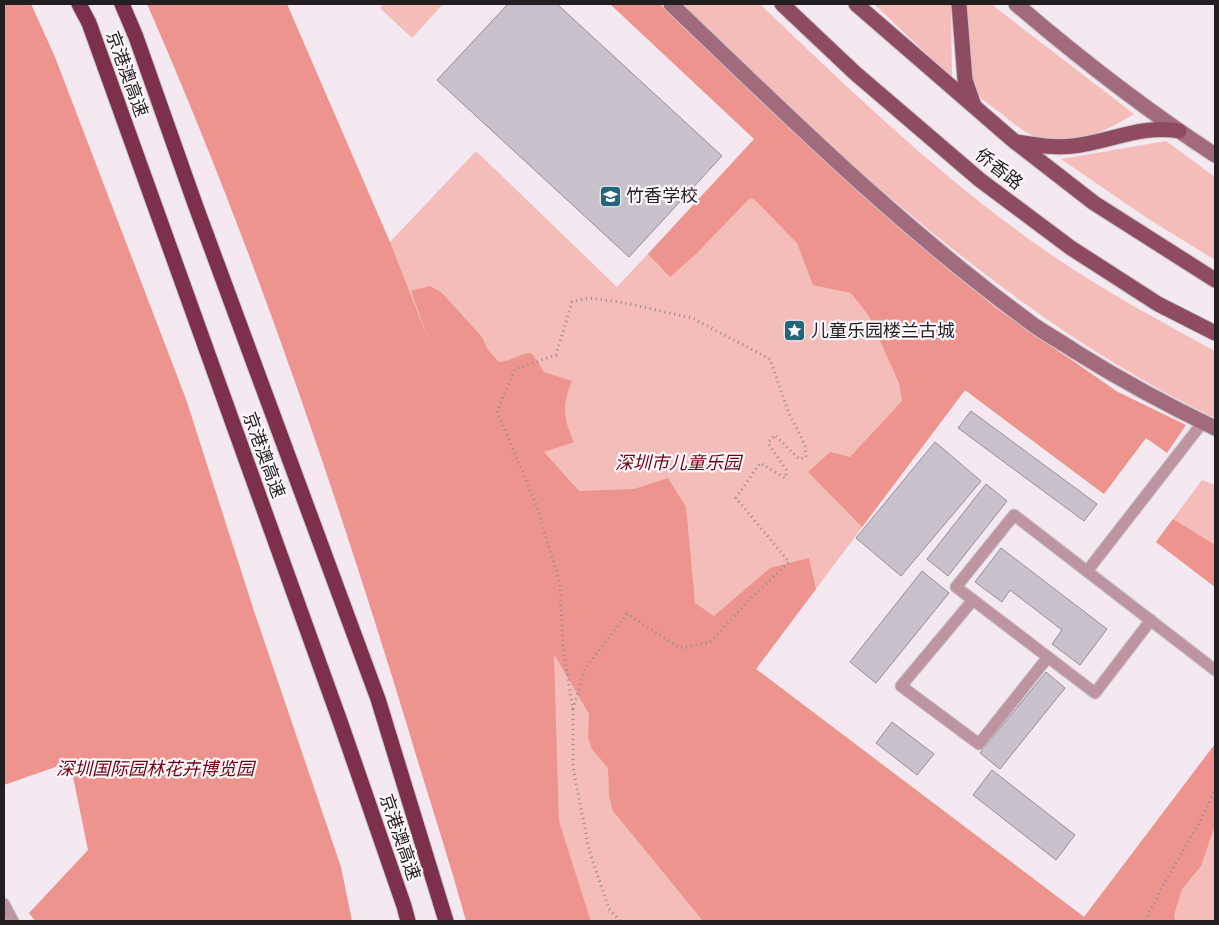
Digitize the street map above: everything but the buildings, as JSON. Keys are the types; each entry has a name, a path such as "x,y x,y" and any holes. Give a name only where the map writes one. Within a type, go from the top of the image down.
{"highway":[{"name":"京港澳高速","path":"79,4 89,23 342,724 408,921"},
{"name":"京港澳高速","path":"122,4 136,37 378,698 446,921"}],"main road":[{"path":"671,4 841,166 908,227 955,265 1036,327 1150,396 1209,425"},
{"name":"侨香路","path":"782,4 855,73 980,180 1071,248 1158,304 1215,333"},
{"name":"侨香路","path":"856,4 1014,142 1094,203 1215,280"},
{"path":"959,4 964,80 975,107"},
{"path":"1016,4 1056,38 1179,131 1215,155"},
{"path":"1014,142 1048,148 1075,146 1149,129 1179,131"}],"lane":[{"path":"1088,570 1209,425"},
{"path":"1151,620 1095,692 956,587 1014,515 1088,570 1215,670"},
{"path":"972,600 901,686 979,744 1048,657"},
{"path":"4,904 13,921"}],"path":[{"path":"574,709 585,669 627,614 680,648 710,642 750,599 789,562 736,498 760,463 785,478 787,470 768,444 775,435 799,459 806,457 805,445 788,412 770,359 692,318 620,302 588,298 572,302 556,355 515,369 497,411 537,507 560,584 563,648 574,709 573,767 589,850 609,909 620,921"},
{"path":"1145,921 1166,880 1198,826 1215,791"}],"green space":[{"name":"深圳国际园林花卉博览园","path":"4,4 31,4 55,57 186,399 254,611 341,867 352,921 35,921 29,913 88,850 70,762 4,785"},
{"path":"147,4 287,4 390,242 428,338 411,291 430,286 442,293 482,337 488,350 499,362 530,353 544,372 572,381 565,405 565,412 574,442 544,452 579,491 634,489 668,478 686,507 695,603 714,616 770,568 809,558 816,589 756,669 1084,917 1215,744 1215,825 1201,866 1182,889 1174,915 1175,921 703,921 613,811 609,796 608,768 592,749 588,737 589,714 554,654 559,821 591,921 466,921 379,633 288,361 221,181"},
{"path":"384,4 443,4 412,38 380,8"},
{"path":"610,4 660,4 895,223 996,308 1118,392 1186,425 1167,453 1146,438 1104,494 965,390 862,527 808,472 830,452 850,457 902,401 899,383 869,316 851,293 813,285 797,243 755,200 750,198 696,254 670,277 648,254 754,139"},
{"path":"681,4 760,4 895,130 1002,219 1040,247 1104,289 1215,351 1215,418 1119,366 1073,337 984,274 858,170"},
{"path":"874,4 951,4 952,78"},
{"path":"966,4 991,4 1134,114 1114,126 1079,139 1055,141 1032,136 983,100 973,84 967,50"},
{"name":"深圳市儿童乐园","path":"755,139 1104,494 965,390 756,669 1084,917 1215,744 1215,921 591,921 559,821 553,653 390,242 476,151 617,287"},
{"path":"1166,141 1215,177 1215,260 1147,218 1061,159"},
{"path":"1202,480 1215,485 1215,587 1156,542"},
{"path":"1173,519 1215,545 1215,587 1156,542"}],"place":[{"name":"竹香学校","path":"610,196"},
{"name":"儿童乐园楼兰古城","path":"795,331"}]}
